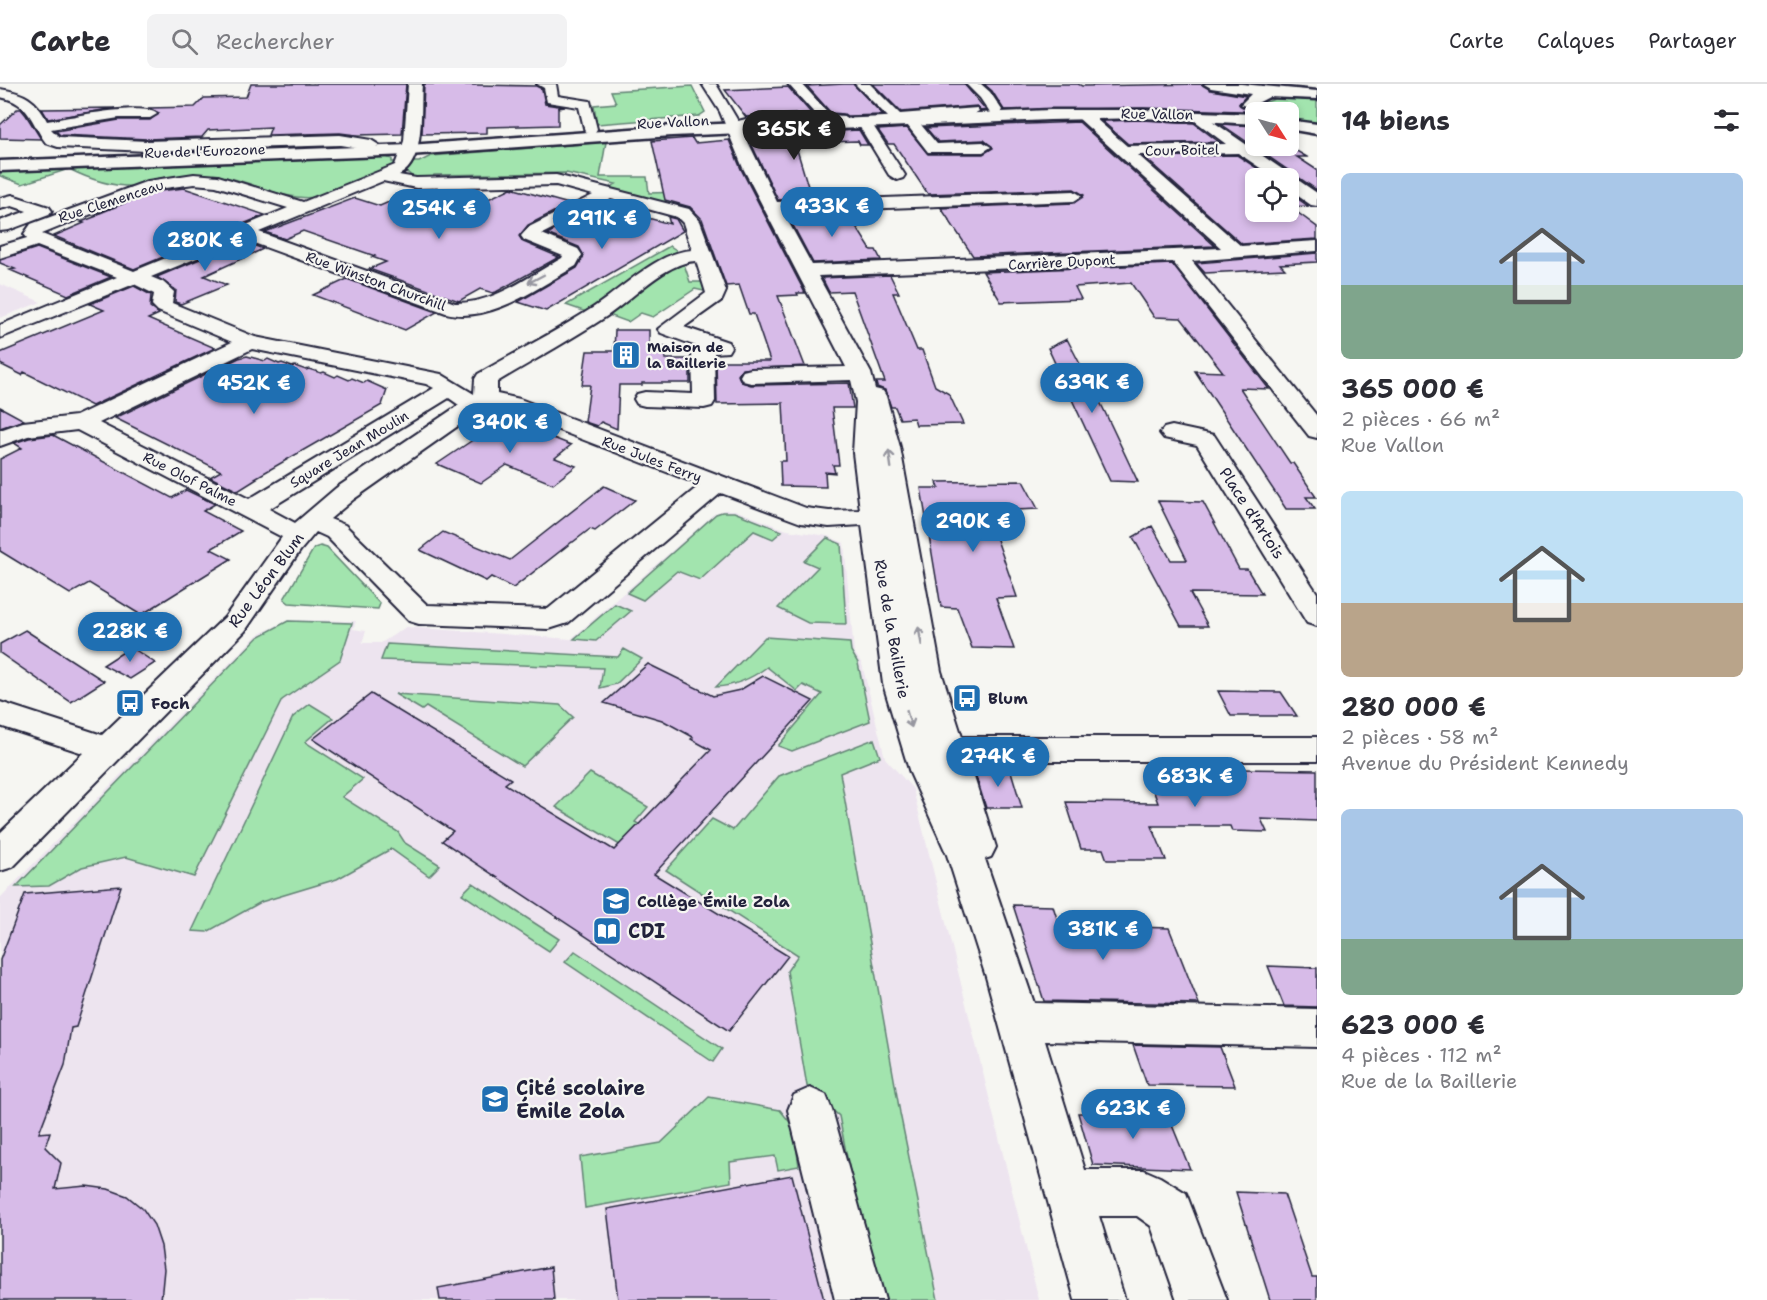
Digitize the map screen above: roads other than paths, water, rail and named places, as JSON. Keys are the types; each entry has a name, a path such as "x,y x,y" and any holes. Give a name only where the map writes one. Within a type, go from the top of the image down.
{"main road":[{"path":"1210,84 1277,93 1314,94"},
{"path":"1210,84 1243,94 1248,102"},
{"path":"1256,102 1259,96 1277,93"},
{"name":"Rue Vallon","path":"410,146 672,131 824,116 1112,107 1245,110"},
{"name":"Rue Vallon","path":"410,146 653,122 865,124 1082,114 1194,115 1245,111"},
{"path":"1299,126 1317,129"},
{"name":"Rue de l'Eurozone","path":"0,159 370,145 410,146"},
{"name":"Rue de l'Eurozone","path":"0,166 410,146"}],"street":[{"path":"0,332 404,166 410,146 415,84"},
{"path":"543,84 550,85 552,99 585,104 590,129"},
{"name":"Rue de la Baillerie","path":"709,84 732,124 750,168 860,373 867,402 865,453 886,517 894,660 934,749 927,773 965,855 1006,977 1100,1300"},
{"path":"795,84 824,116"},
{"path":"862,84 893,114"},
{"path":"973,84 985,95 995,110"},
{"path":"8,99 33,87"},
{"path":"8,99 21,96 30,104 51,140 67,143 125,146 340,140 370,145"},
{"path":"1030,116 1049,113 1116,111 1245,110"},
{"name":"Rue Vallon","path":"732,124 936,115 972,111"},
{"path":"43,126 119,114 144,118 51,140"},
{"path":"1082,114 1238,253"},
{"path":"1194,115 1271,168"},
{"path":"911,122 933,149 983,147"},
{"path":"865,124 897,176"},
{"name":"Cour Boitel","path":"1122,151 1242,148"},
{"path":"383,176 408,182 556,180 687,216 703,255 715,296 668,329 716,345 703,351 704,401 645,399"},
{"name":"Rue Clemenceau","path":"38,240 34,237 34,231 53,220 148,186 174,181 218,180 305,208"},
{"path":"408,182 415,188 454,199 503,180"},
{"path":"1299,189 1317,201"},
{"name":"Rue Winston Churchill","path":"244,233 453,309 470,310 487,306 569,262 573,255 571,253 530,236 535,231 610,193"},
{"path":"772,207 1074,196"},
{"name":"Rue Clemenceau","path":"0,204 12,200 43,212 1,225"},
{"name":"Rue Clemenceau","path":"1,225 161,289 164,292 162,305 165,307 249,342"},
{"path":"0,252 38,240"},
{"name":"Carrière Dupont","path":"806,271 1015,265 1179,257 1317,246"},
{"path":"0,439 23,429 81,423 249,342 433,380 481,404 486,379 601,310 643,279 682,256 703,255"},
{"path":"1179,257 1317,431"},
{"path":"750,376 860,373"},
{"name":"Square Jean Moulin","path":"249,510 450,388"},
{"name":"Rue Jules Ferry","path":"481,404 501,401 513,404 801,515 829,519 886,517"},
{"name":"Square Jean Moulin","path":"306,528 340,498 481,404"},
{"name":"Rue Olof Palme","path":"81,423 249,510 306,528"},
{"name":"Place d'Artois","path":"1172,433 1206,440 1317,616"},
{"name":"Rue Jules Ferry","path":"549,619 558,616 716,484"},
{"name":"Rue Léon Blum","path":"0,856 247,611 306,528 336,531 419,614 549,619"},
{"path":"0,714 108,749"},
{"path":"934,749 1317,749"},
{"path":"1019,1023 1056,1021 1317,1028"},
{"path":"810,1110 860,1300"},
{"path":"1069,1193 1144,1193 1169,1210 1202,1300"}],"place":[{"name":"Maison de la Baillerie","path":"626,355"},
{"name":"Blum","path":"967,698"},
{"name":"Foch","path":"130,703"},
{"name":"Collège Émile Zola","path":"616,901"},
{"name":"CDI","path":"607,931"},
{"name":"Cité scolaire Émile Zola","path":"495,1099"}]}
